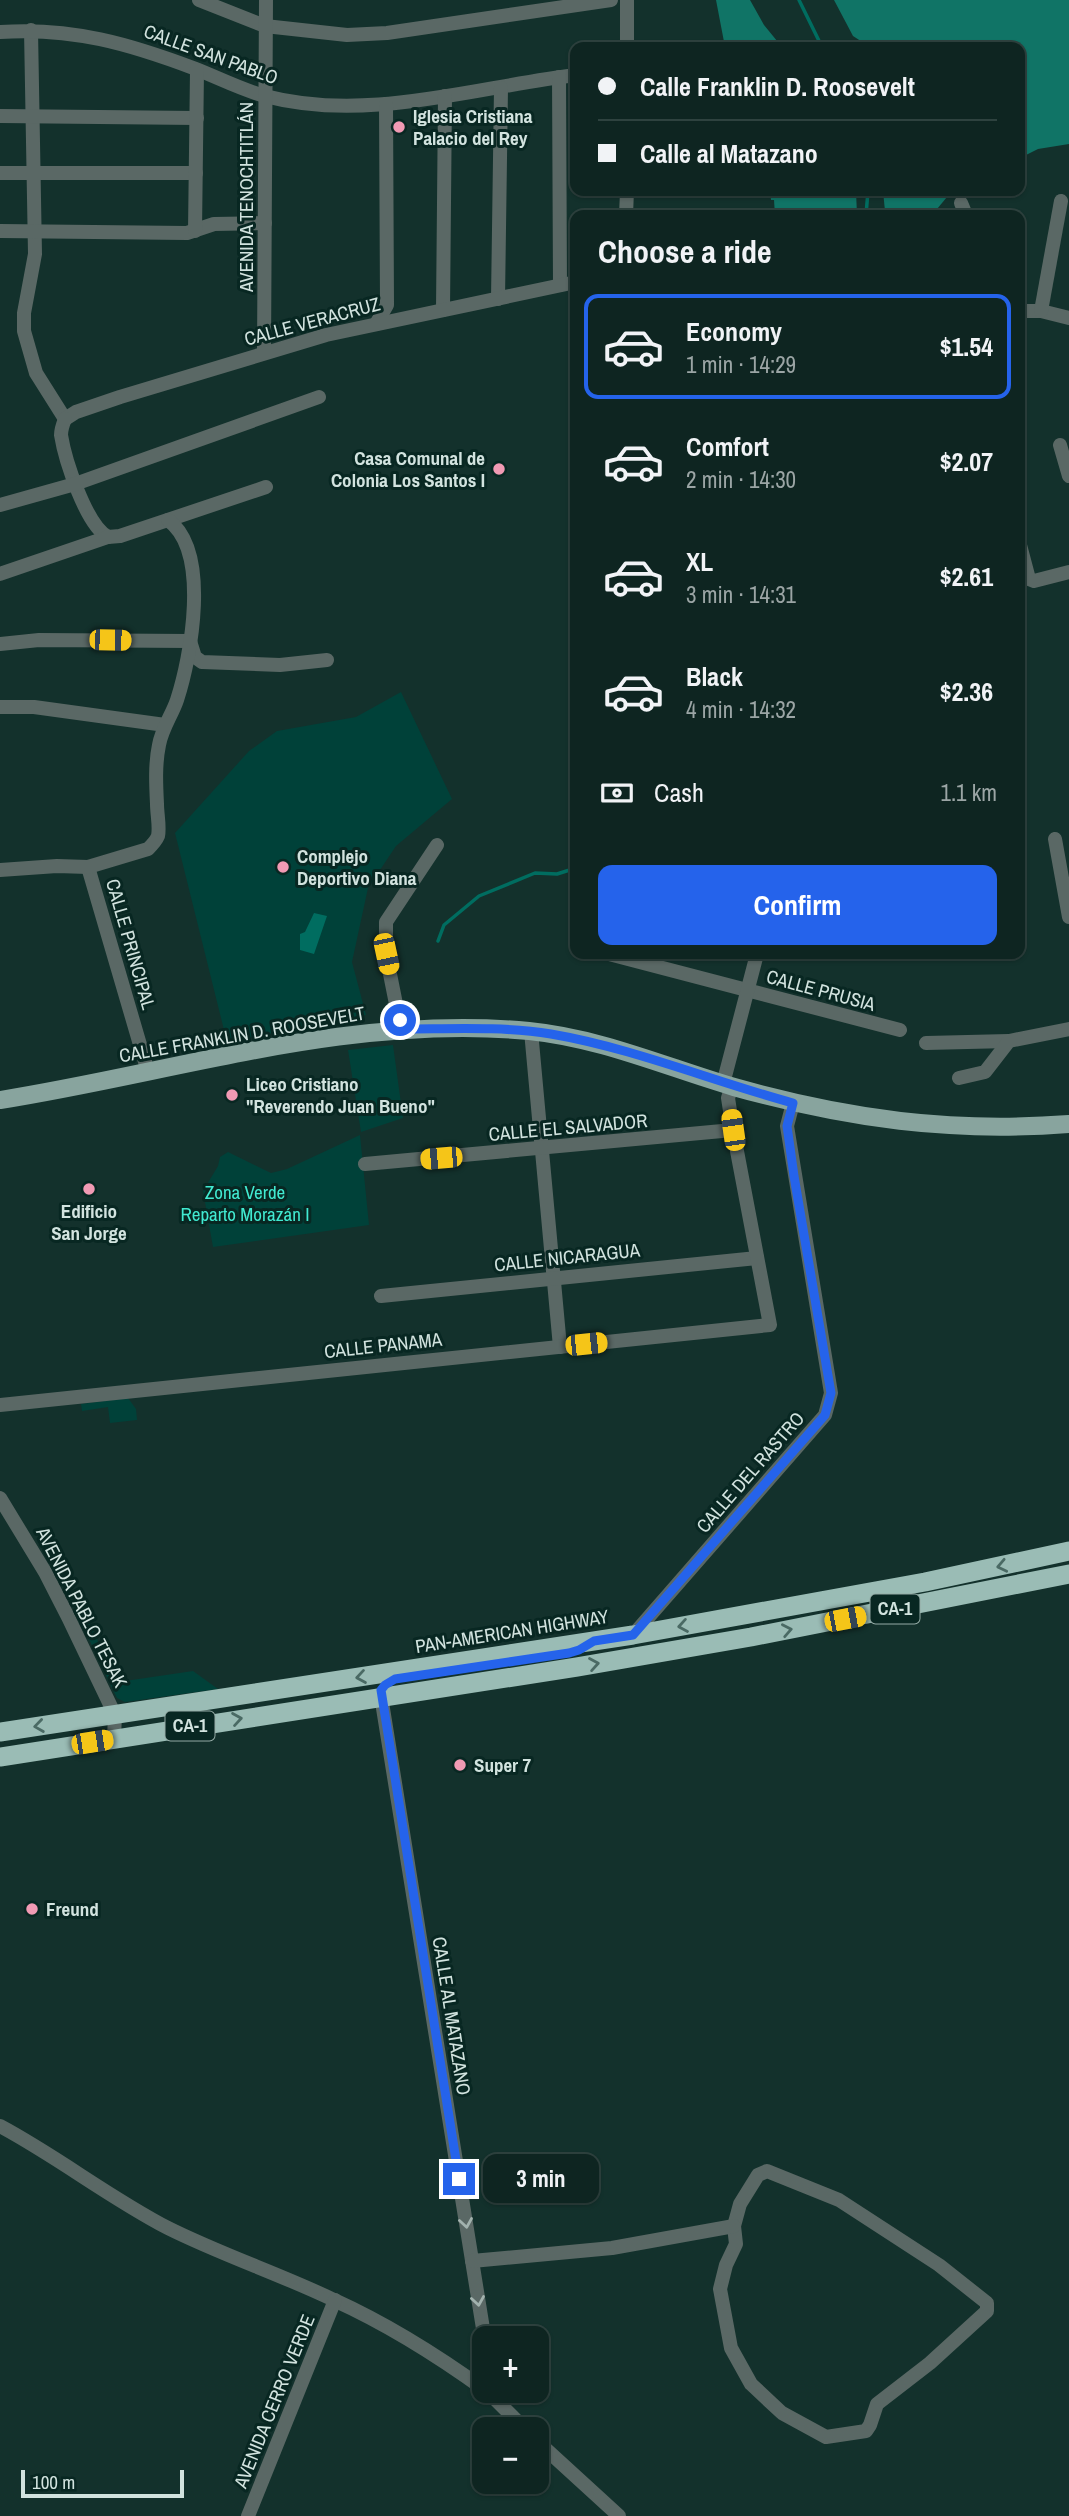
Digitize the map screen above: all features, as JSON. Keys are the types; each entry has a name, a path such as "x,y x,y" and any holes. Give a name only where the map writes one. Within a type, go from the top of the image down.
{"highway":[{"name":"PAN-AMERICAN HIGHWAY","path":"0,1732 633,1635 925,1582 1069,1551"},
{"name":"CA-1","path":"0,1757 577,1667 756,1636 1069,1574"},
{"path":"753,1614 746,1622 745,1628 756,1636"},
{"path":"719,1620 729,1625 732,1632 720,1642"},
{"path":"381,1696 385,1685 395,1679 569,1653 594,1641"}],"main road":[{"name":"CALLE FRANKLIN D. ROOSEVELT","path":"0,1100 64,1090 322,1038 401,1029 486,1028 531,1031 598,1044 728,1085 863,1118 949,1126 1031,1127 1069,1124"}],"street":[{"path":"199,0 265,26 347,35 387,33 611,0"},
{"name":"AVENIDA TENOCHTITLÁN","path":"264,353 266,0"},
{"path":"627,0 627,42"},
{"path":"31,30 35,254 24,313 24,331 36,373 65,419 61,432 75,484 92,523 100,533 108,537"},
{"name":"CALLE SAN PABLO","path":"0,32 31,30 134,46 266,96 328,106 386,104 570,76"},
{"path":"195,231 197,70"},
{"path":"559,77 560,285"},
{"path":"498,299 501,88"},
{"path":"443,310 445,96"},
{"path":"376,324 387,305 386,104"},
{"path":"0,116 197,118"},
{"path":"0,173 196,173"},
{"path":"1041,311 1061,201"},
{"path":"0,231 195,231 214,224 265,223"},
{"name":"CALLE VERACRUZ","path":"65,419 76,412 120,397 264,353 376,324 570,283"},
{"path":"1025,311 1041,311 1069,317"},
{"path":"0,505 75,484 319,397"},
{"path":"1060,445 1069,476"},
{"path":"0,575 108,537 120,536 266,487"},
{"path":"0,870 88,867 148,849 154,843 158,834 156,765 159,742 176,705 184,676 195,582 192,565 179,532 168,520"},
{"path":"1025,564 1029,579 1034,581 1069,572"},
{"path":"0,644 39,639 190,641"},
{"path":"190,641 195,657 202,662 280,665 327,660"},
{"path":"1,707 34,707 165,725"},
{"path":"1055,839 1069,917"},
{"path":"401,1029 386,954 386,922 437,845"},
{"name":"CALLE PRINCIPAL","path":"88,867 148,1072"},
{"name":"CALLE PRUSIA","path":"628,959 900,1030"},
{"path":"756,959 728,1085 728,1098 757,1258"},
{"path":"926,1043 1009,1041 1069,1029"},
{"path":"531,1031 559,1347"},
{"path":"959,1078 985,1072 1009,1041"},
{"name":"CALLE DEL RASTRO","path":"633,1635 825,1415 831,1393 787,1126 793,1103"},
{"name":"CALLE EL SALVADOR","path":"365,1164 733,1130"},
{"name":"CALLE NICARAGUA","path":"381,1296 757,1258"},
{"name":"CALLE PANAMA","path":"0,1405 769,1325 757,1258"},
{"name":"AVENIDA PABLO TESAK","path":"0,1498 45,1572 114,1715 114,1738"},
{"name":"CALLE AL MATAZANO","path":"381,1696 483,2326"},
{"path":"0,2126 111,2196 166,2226 200,2244 335,2300 425,2350 472,2381"},
{"path":"767,2171 839,2200 887,2230 939,2265 987,2303 987,2311 930,2363 877,2404 868,2429 826,2437 782,2413 751,2384 731,2348 720,2289 726,2265 736,2244 734,2226 740,2204 758,2175 767,2171"},
{"path":"472,2261 612,2248 734,2226"},
{"name":"AVENIDA CERRO VERDE","path":"248,2516 335,2300"},
{"path":"500,2403 513,2417"},
{"path":"549,2452 619,2516"}],"green space":[{"name":"Complejo Deportivo Diana","path":"401,692 452,799 396,846 368,888 352,962 366,1015 227,1042 175,833 249,751 277,731 356,717"},
{"path":"393,1045 403,1118 361,1132 348,1050"},
{"name":"Zona Verde Reparto Morazán I","path":"360,1135 369,1225 213,1247 203,1191 218,1166 220,1157 228,1152 271,1173 287,1169"},
{"path":"128,1398 136,1409 137,1420 110,1423 108,1407 82,1411 81,1404"},
{"path":"77,1595 114,1677 125,1681 193,1671 218,1689 125,1702 117,1698 72,1603"}],"shaded area":[{"path":"716,0 750,0 764,25 778,42 724,42"},
{"path":"834,0 1069,0 1069,144 1038,149 1025,156 1025,42 862,42 853,36"},
{"path":"771,196 856,196 857,210 775,210 774,200 771,200"},
{"path":"884,196 948,196 936,210 885,210"},
{"path":"314,913 327,916 314,954 300,950 300,934 305,932"}],"waterway":[{"path":"799,0 820,42"},
{"path":"866,210 868,196"},
{"path":"438,941 444,925 479,896 535,873 557,874 570,870"}],"place":[{"name":"Iglesia Cristiana Palacio del Rey","path":"399,127"},
{"name":"Casa Comunal de Colonia Los Santos I","path":"499,469"},
{"name":"Complejo Deportivo Diana","path":"283,867"},
{"name":"Liceo Cristiano \"Reverendo Juan Bueno\"","path":"232,1095"},
{"name":"Edificio San Jorge","path":"89,1189"},
{"name":"Super 7","path":"460,1765"},
{"name":"Freund","path":"32,1909"}],"route":[{"path":"400,1020 401,1029 486,1028 531,1031 598,1044 793,1103 787,1126 831,1393 825,1415 633,1635 594,1641 569,1653 395,1679 381,1690 459,2179"}]}
